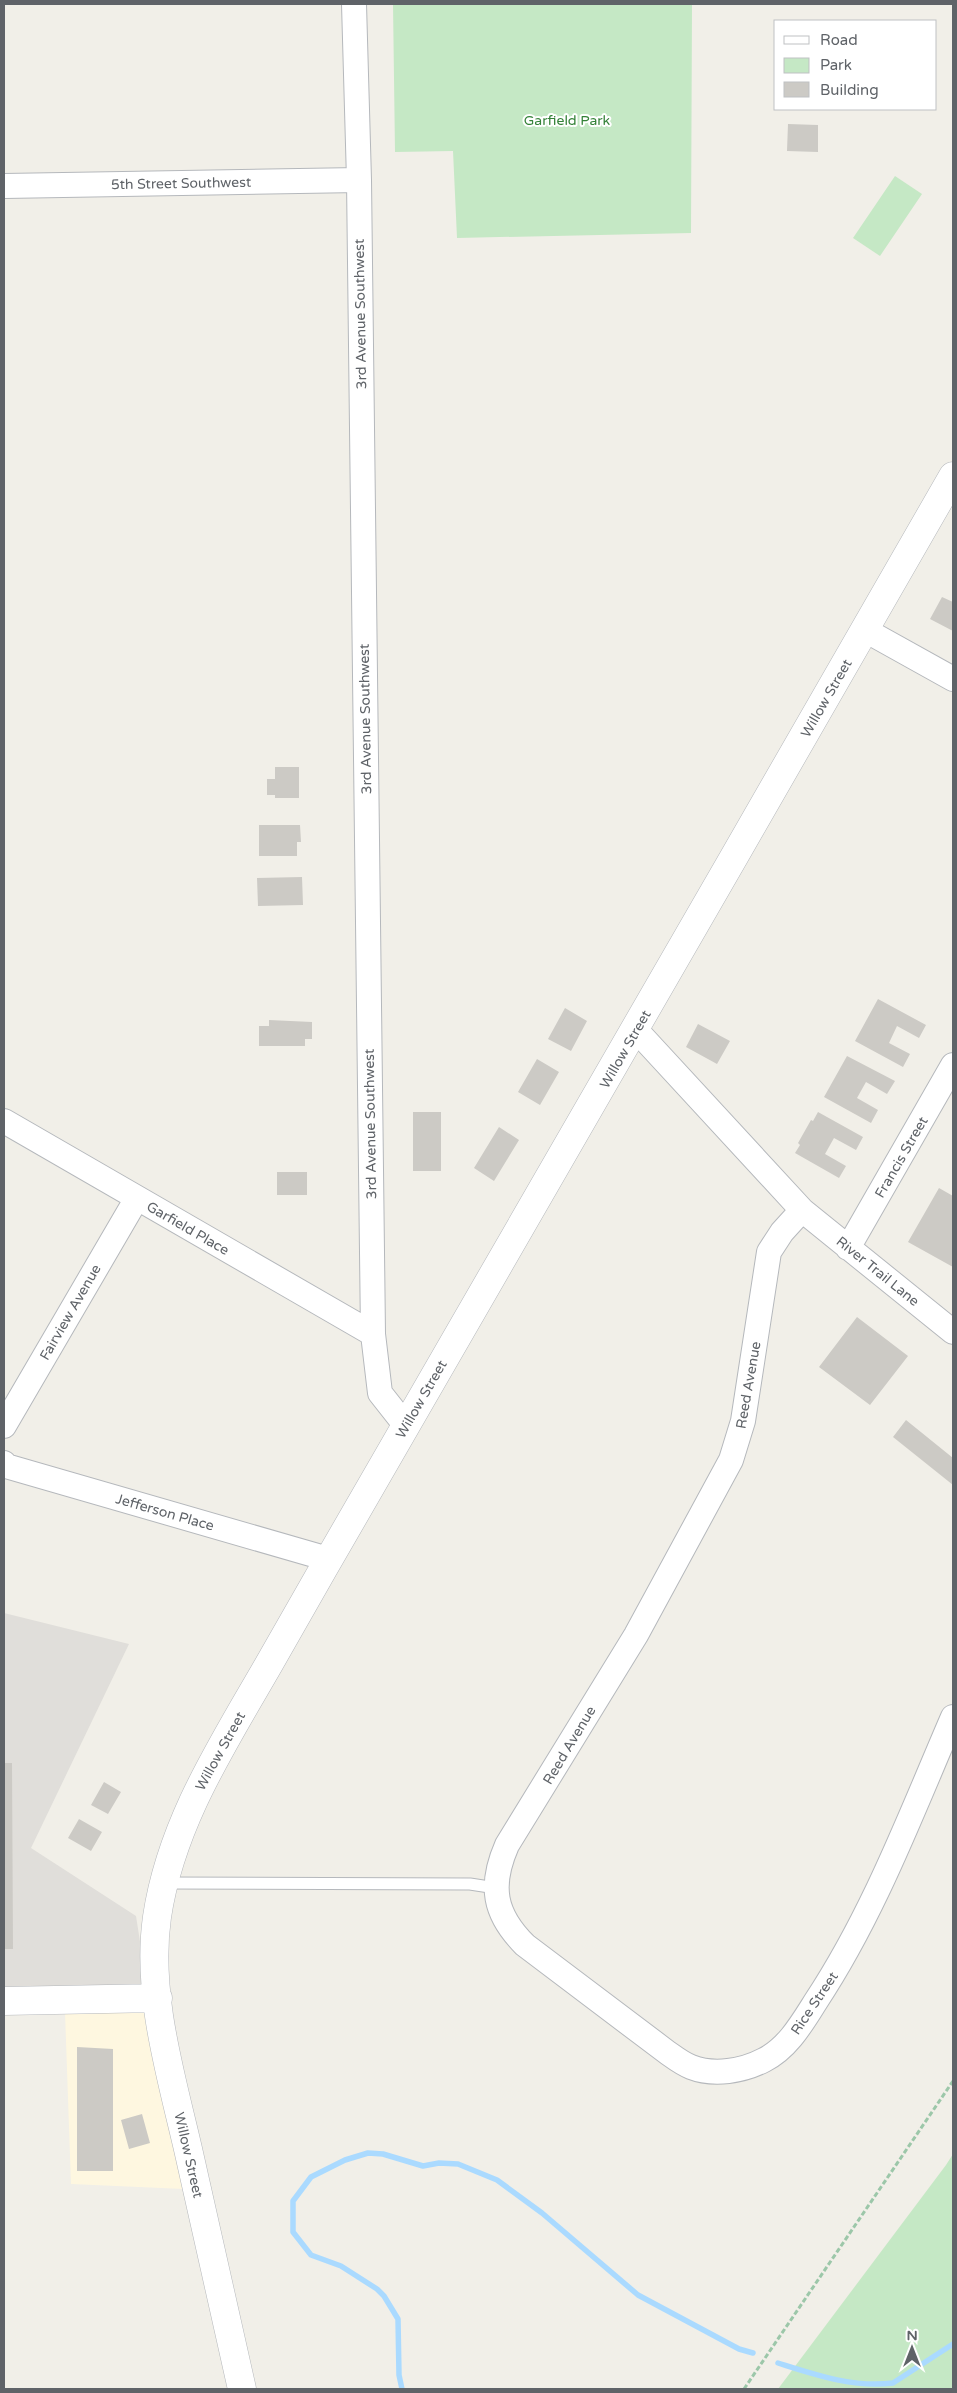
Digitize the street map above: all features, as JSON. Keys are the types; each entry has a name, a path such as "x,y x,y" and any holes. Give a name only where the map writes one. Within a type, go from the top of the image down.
{"street":[{"name":"3rd Avenue Southwest","path":"354,4 359,180 373,1334 380,1393 406,1426"},
{"name":"5th Street Southwest","path":"4,186 359,180"},
{"name":"Willow Street","path":"242,2389 172,2083 158,1998 155,1961 157,1922 164,1883 180,1830 201,1782 328,1559 636,1030 953,476"},
{"path":"865,630 953,679"},
{"path":"636,1030 802,1210"},
{"name":"Francis Street","path":"848,1248 953,1065"},
{"name":"Garfield Place","path":"4,1121 373,1334"},
{"name":"Fairview Avenue","path":"4,1426 137,1198"},
{"name":"River Trail Lane","path":"802,1210 953,1332"},
{"name":"Reed Avenue","path":"507,1846 636,1635 731,1460 743,1421 770,1252 782,1232 802,1210"},
{"name":"Jefferson Place","path":"4,1463 6,1466 328,1559"},
{"name":"Rice Street","path":"507,1846 498,1865 496,1888 500,1910 509,1929 525,1945 668,2053 691,2067 720,2072 747,2068 766,2060 797,2031 836,1971 877,1893 953,1717"},
{"path":"4,2001 158,1998"}],"lane":[{"path":"164,1883 470,1884 496,1888"}],"path":[{"path":"744,2389 953,2081"}],"shaded area":[{"path":"4,1613 129,1644 31,1848 136,1916 151,2012 4,2013"},
{"path":"65,2012 151,2012 184,2189 71,2184"}],"green space":[{"name":"Garfield Park","path":"393,4 692,4 691,233 457,238 453,151 395,152"},
{"path":"895,176 922,194 880,256 853,238"},
{"path":"953,2154 953,2389 778,2389 946,2165"}],"building":[{"path":"788,124 818,125 818,152 787,151"},
{"path":"942,597 953,602 953,631 930,619"},
{"path":"275,767 299,767 299,798 275,798 275,795 267,795 267,779 275,779"},
{"path":"259,825 300,825 301,842 297,842 297,856 259,856"},
{"path":"302,877 303,905 258,906 257,878"},
{"path":"878,999 926,1025 919,1038 897,1026 889,1043 910,1054 903,1067 855,1041"},
{"path":"565,1008 587,1021 571,1051 548,1039"},
{"path":"269,1020 312,1022 312,1039 305,1039 305,1046 259,1046 259,1026 269,1026"},
{"path":"698,1024 730,1041 717,1064 686,1047"},
{"path":"847,1056 895,1081 887,1094 866,1082 857,1098 878,1110 871,1123 824,1097"},
{"path":"537,1059 559,1072 540,1105 518,1092"},
{"path":"413,1112 441,1112 441,1171 413,1171"},
{"path":"818,1112 863,1137 856,1150 834,1138 825,1154 846,1166 839,1178 795,1153 800,1145 798,1143 811,1120 813,1121"},
{"path":"499,1127 519,1140 494,1181 474,1168"},
{"path":"277,1172 307,1172 307,1195 277,1195"},
{"path":"939,1188 953,1196 953,1267 908,1242"},
{"path":"857,1317 908,1356 870,1405 819,1367"},
{"path":"906,1420 953,1458 953,1485 893,1437"},
{"path":"4,1763 12,1763 13,1949 4,1949"},
{"path":"104,1782 121,1792 108,1814 91,1805"},
{"path":"79,1819 102,1832 91,1851 68,1838"},
{"path":"77,2047 113,2049 113,2171 77,2171"},
{"path":"142,2114 150,2143 129,2149 121,2120"}],"waterway":[{"path":"402,2389 399,2375 398,2319 384,2296 377,2289 341,2266 311,2255 293,2232 293,2201 311,2177 345,2160 368,2153 383,2154 423,2166 439,2163 458,2164 497,2180 542,2213 638,2295 739,2349 753,2353"},
{"path":"778,2363 849,2382 864,2384 893,2383 953,2344"}]}
